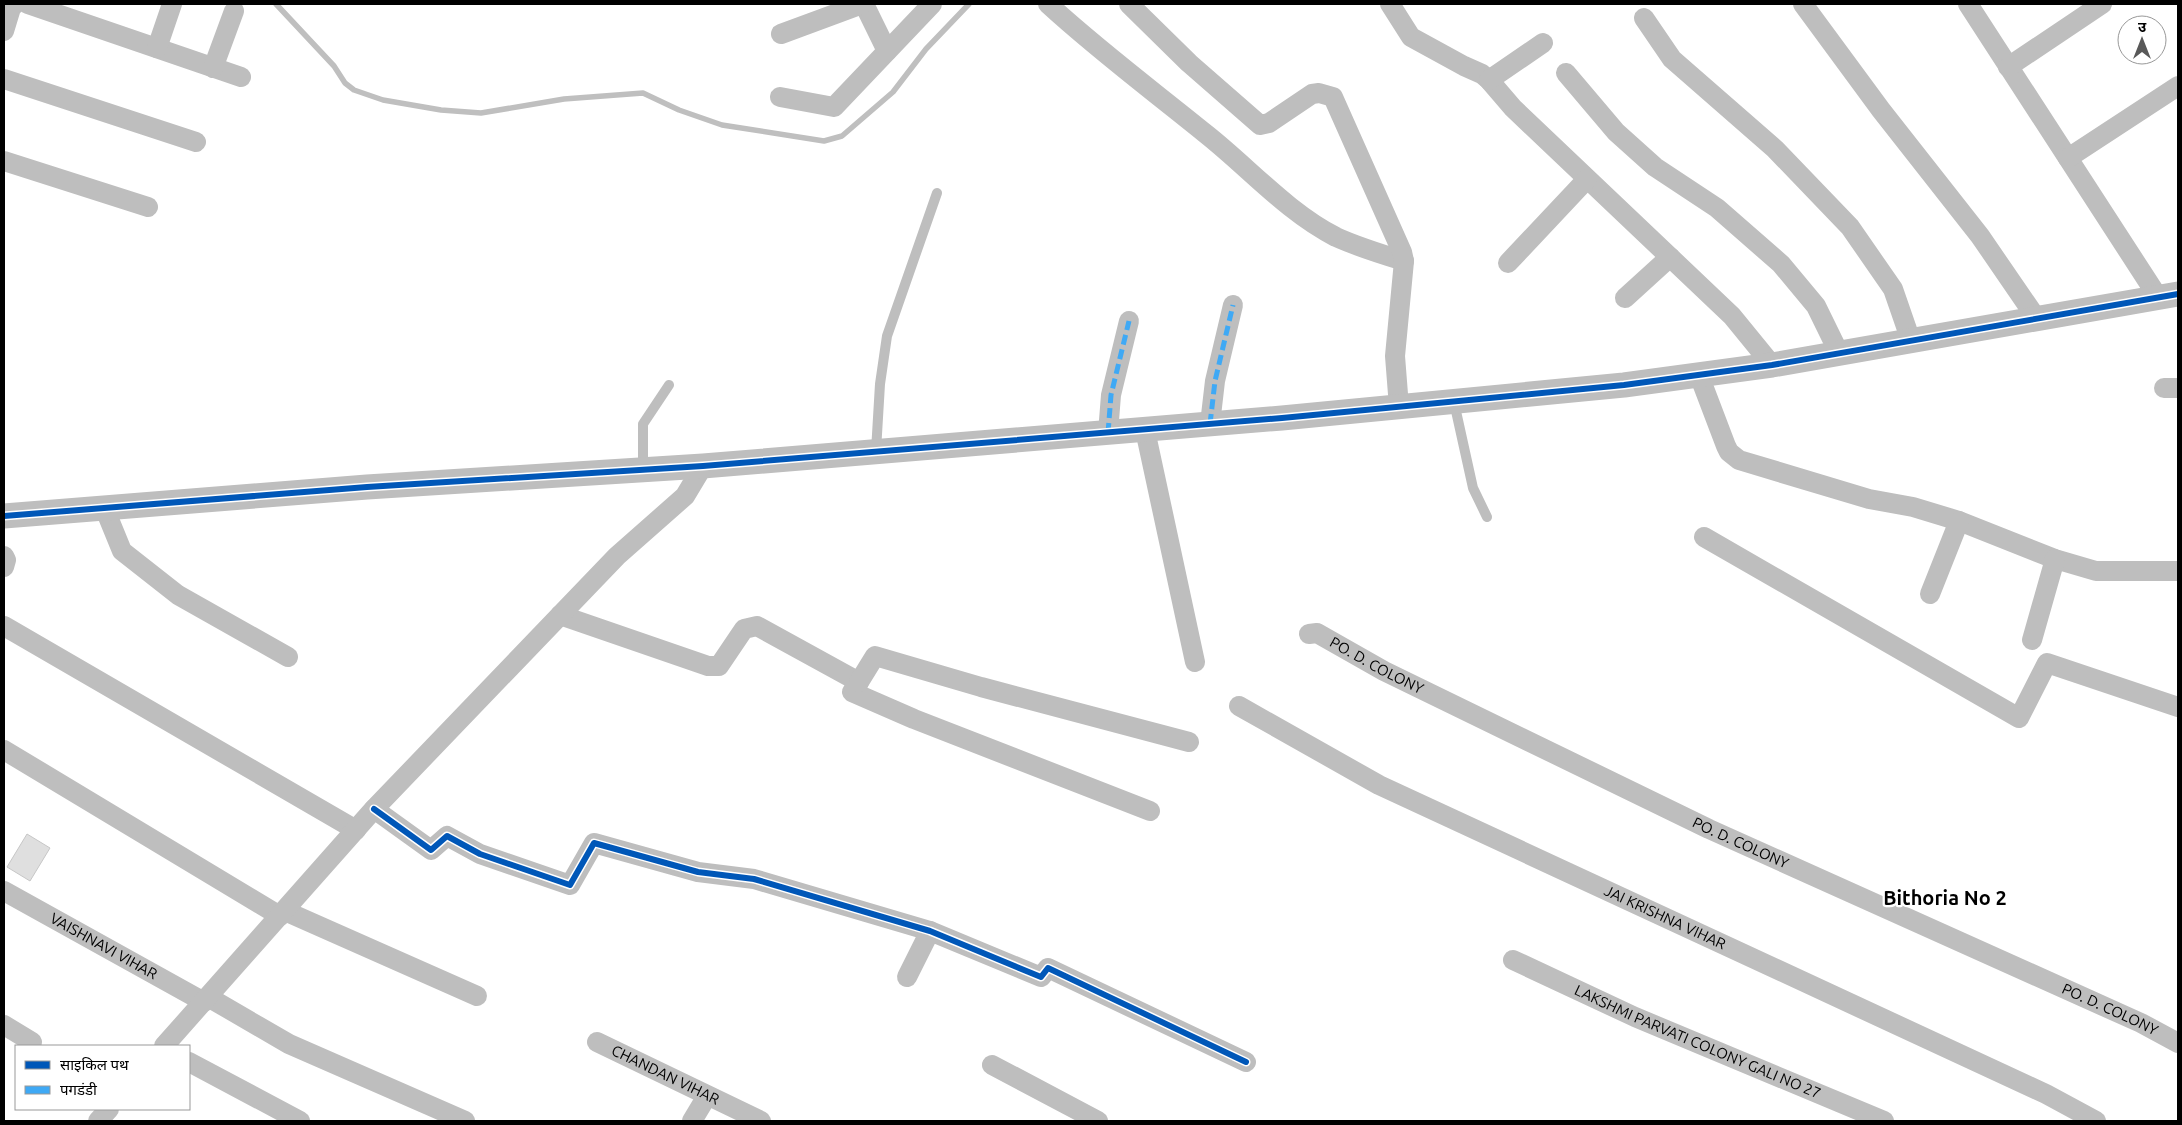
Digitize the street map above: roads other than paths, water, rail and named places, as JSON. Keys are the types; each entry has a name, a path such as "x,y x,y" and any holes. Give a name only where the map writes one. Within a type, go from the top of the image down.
{"street":[{"path":"4,31 11,8 15,4"},
{"path":"28,4 241,77"},
{"path":"157,48 172,4"},
{"path":"781,34 863,4 887,51"},
{"path":"780,96 834,108 932,4"},
{"path":"1048,4 1089,41 1208,135 1300,214 1335,236 1371,252 1404,261"},
{"path":"1128,4 1189,62 1260,125 1269,123 1312,94 1319,93 1333,97 1400,245 1404,261 1395,356 1400,407"},
{"path":"1390,4 1411,37 1482,74 1489,80 1513,108 1732,316 1772,365"},
{"path":"1803,4 1881,110 1980,236 2037,319"},
{"path":"4,516 367,487 703,466 1145,430 1624,385 1772,365 2168,296 2068,158 1968,4"},
{"path":"2008,67 2102,4"},
{"path":"213,68 234,11"},
{"path":"1644,18 1672,59 1775,149 1850,228 1893,289 1911,341"},
{"path":"1489,80 1543,43"},
{"path":"1566,73 1616,132 1655,167 1717,208 1781,264 1816,306 1839,353"},
{"path":"4,79 196,142"},
{"path":"2068,158 2178,86"},
{"path":"4,160 148,206"},
{"path":"1508,263 1587,179"},
{"path":"1625,298 1670,257"},
{"path":"1210,424 1215,381 1232,305"},
{"path":"1108,433 1111,395 1129,322"},
{"path":"1699,375 1726,446 1729,452 1739,460 1869,499 1913,507 1959,521 2055,559 2106,572 2178,571"},
{"path":"1145,430 1195,662"},
{"path":"165,1045 374,809 617,556 686,496 703,466"},
{"path":"104,507 122,552 178,595 288,657"},
{"path":"1930,594 1959,521"},
{"path":"1704,537 2019,718 2047,664 2178,707"},
{"path":"4,556 6,560 4,567"},
{"path":"2032,640 2055,559"},
{"path":"560,615 708,666 719,666 744,629 756,626 859,682"},
{"path":"4,626 356,830"},
{"name":"PO. D. COLONY","path":"1309,634 1317,633 1384,671 1709,829 2141,1023 2178,1043"},
{"path":"1150,811 914,719 852,692 875,656 981,687 1189,742"},
{"name":"JAI KRISHNA VIHAR","path":"1239,706 1379,785 2046,1094 2096,1121"},
{"path":"4,750 283,913 476,996"},
{"path":"374,809 431,850 447,836 480,854 570,885 594,843 698,872 754,879 930,931 1041,977 1048,968 1246,1062"},
{"name":"VAISHNAVI VIHAR","path":"4,891 289,1044 465,1121"},
{"path":"907,977 930,931"},
{"name":"LAKSHMI PARVATI COLONY GALI NO 27","path":"1513,960 1635,1017 1884,1121"},
{"path":"4,1025 32,1042"},
{"name":"CHANDAN VIHAR","path":"596,1042 761,1121"},
{"path":"190,1063 300,1121"},
{"path":"992,1066 1098,1121"},
{"path":"692,1121 707,1096"},
{"path":"98,1121 108,1110"}],"lane":[{"path":"876,452 880,384 887,336 937,193"},
{"path":"643,470 643,424 669,385"},
{"path":"1454,402 1473,488 1487,517"}],"waterway":[{"path":"276,4 334,66 345,83 354,90 383,100 441,110 481,113 564,99 643,93 679,110 722,125 824,141 842,136 893,92 926,49 969,4"}],"district":[{"name":"Bithoria No 2","path":"1945,898"}]}
